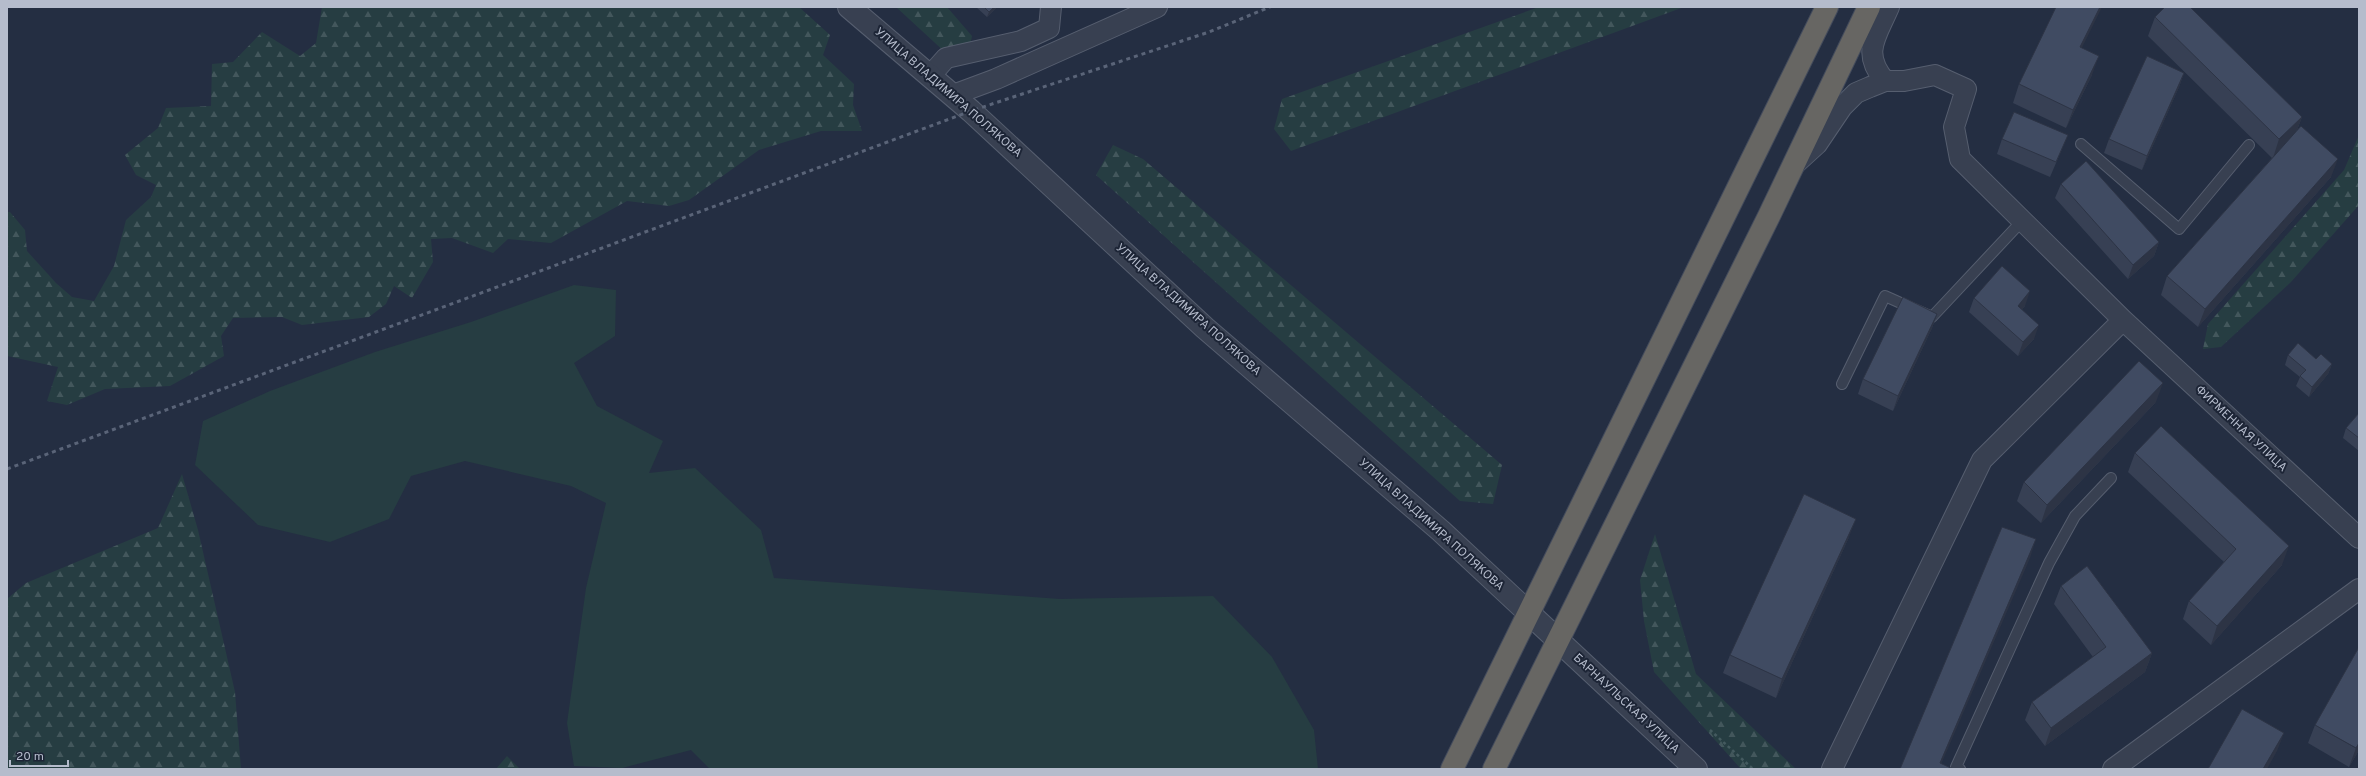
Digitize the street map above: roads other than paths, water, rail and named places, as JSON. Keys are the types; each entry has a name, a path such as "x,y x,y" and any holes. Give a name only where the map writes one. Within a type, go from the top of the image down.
{"highway":[{"path":"1452,769 1828,7"},
{"path":"1494,769 1869,7"}],"street":[{"name":"УЛИЦА ВЛАДИМИРА ПОЛЯКОВА","path":"849,7 953,95 1205,328 1441,531 1557,639"},
{"path":"930,76 946,58 1021,41 1049,28 1051,7"},
{"path":"953,95 1003,76 1157,7"},
{"path":"1790,168 1817,144 1842,107 1856,94 1885,82 1875,70 1871,56 1875,40 1889,7"},
{"name":"ФИРМЕННАЯ УЛИЦА","path":"1885,82 1904,81 1935,75 1966,89 1954,127 1960,159 2123,320 2359,538"},
{"path":"1832,769 1982,460 2123,320"},
{"path":"2113,769 2359,589"},
{"name":"БАРНАУЛЬСКАЯ УЛИЦА","path":"1557,639 1696,769"}],"lane":[{"path":"2081,144 2179,229 2249,145"},
{"path":"1842,384 1885,296 1932,317 2022,221"},
{"path":"1960,769 1956,767 2049,563 2075,516 2111,478"}],"railway":[{"path":"7,469 971,111 1209,32 1270,7"}]}
